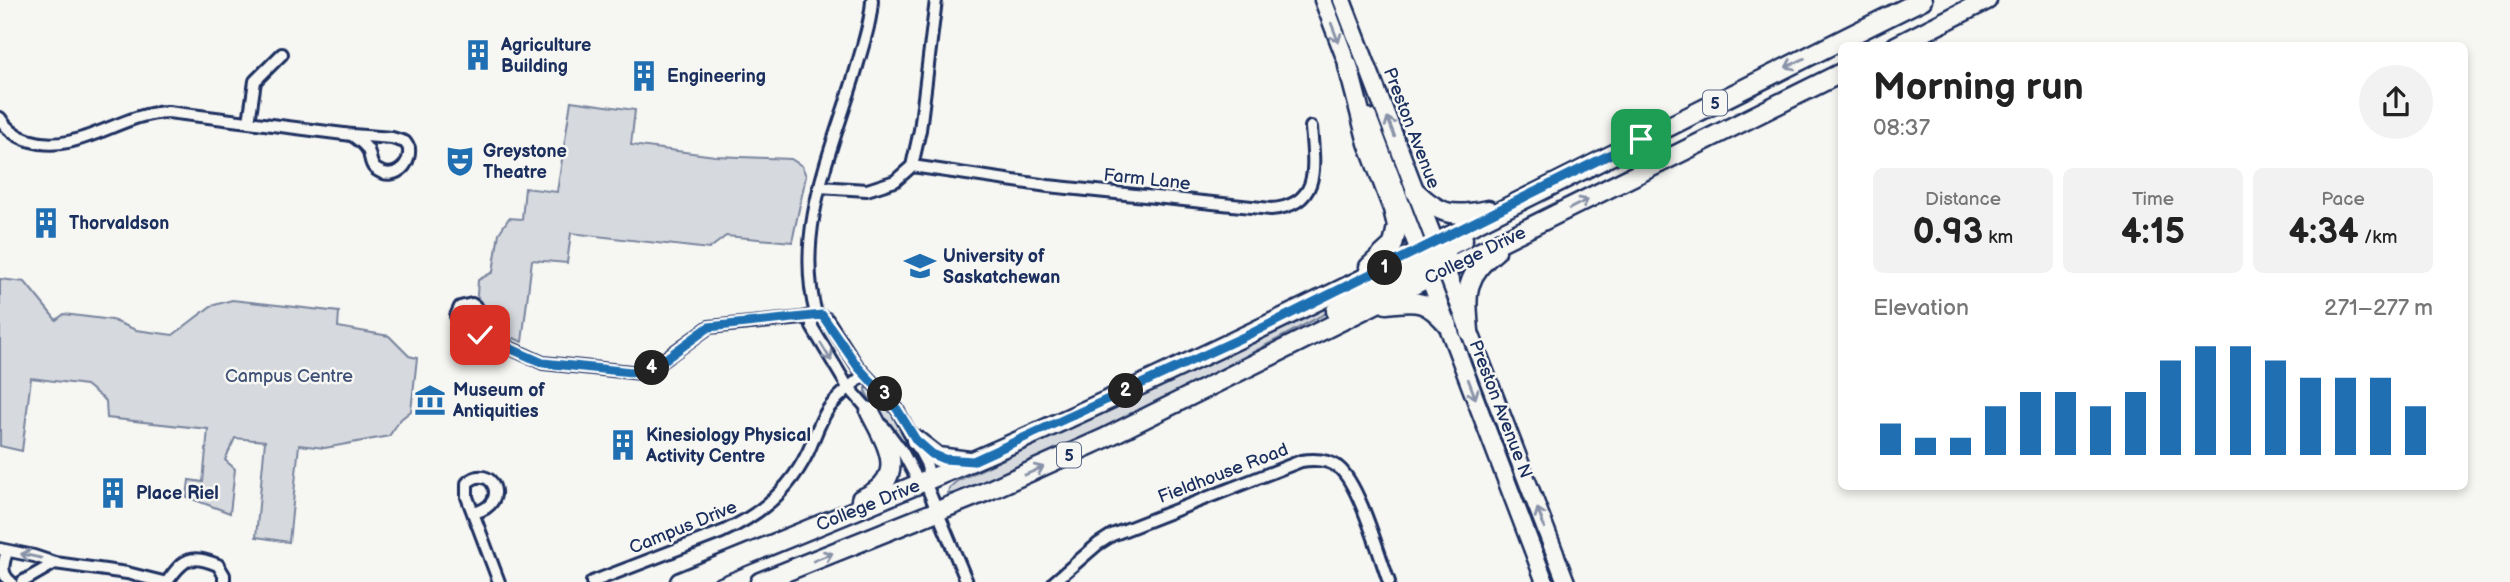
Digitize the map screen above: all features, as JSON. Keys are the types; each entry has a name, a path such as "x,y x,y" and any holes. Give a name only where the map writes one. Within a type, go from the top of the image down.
{"main road":[{"name":"Preston Avenue","path":"1323,0 1348,66 1432,259"},
{"name":"Preston Avenue","path":"1342,0 1415,191 1432,259"},
{"name":"College Drive","path":"760,582 938,512 1103,439 1369,307 1509,205 1922,0"},
{"path":"1904,42 1987,0"},
{"path":"1346,286 1385,255 1393,245 1397,233 1393,209 1368,144 1348,66"},
{"name":"College Drive","path":"680,582 973,461 1252,333 1346,286 1518,234 1838,74"},
{"path":"1103,439 1126,423 1432,259 1449,246 1513,212 1579,170"},
{"path":"1415,191 1431,206 1443,212 1470,213 1509,205"},
{"path":"1469,331 1466,298 1474,273 1486,259 1518,234"},
{"name":"Preston Avenue N","path":"1432,259 1448,325 1545,582"},
{"name":"Preston Avenue N","path":"1432,259 1469,331 1566,582"},
{"path":"1369,307 1410,301 1422,303 1437,312 1448,325"},
{"path":"813,527 839,508 871,494 884,481 891,453 870,412"},
{"path":"916,440 932,454 944,459 973,461"}],"street":[{"path":"872,0 868,27 819,187 809,243 816,314 812,327 848,388 892,436 915,475 925,482 967,582"},
{"path":"819,187 867,190 895,181 912,166 920,130 936,0"},
{"path":"250,122 255,81 282,54"},
{"path":"0,118 14,135 34,141 57,143 81,138 151,112 168,112 378,137 405,142 409,148 409,161 393,173 378,171 374,168 369,153 352,135"},
{"name":"Farm Lane","path":"912,166 1048,186 1271,209 1283,208 1294,205 1308,193 1312,183 1314,174 1311,127"},
{"path":"369,153 378,137"},
{"path":"490,341 484,319 475,305 466,304 458,309 457,319 461,326 490,341 543,363 641,373 649,371 709,327 803,318 816,314 827,319 864,374 897,409 916,440 928,470 925,482"},
{"name":"Campus Drive","path":"592,582 753,517 792,479 827,411 864,374"},
{"name":"Fieldhouse Road","path":"1054,582 1097,544 1112,535 1301,461 1318,460 1334,464 1350,480 1389,582"},
{"path":"474,513 499,582"},
{"path":"11,582 3,570 3,551 165,582 183,562 197,559 218,565 224,575 224,582"},
{"path":"22,582 55,563"}],"green space":[{"path":"571,101 635,110 631,145 715,156 791,159 802,166 806,176 792,242 726,236 709,249 571,233 567,263 532,260 522,342 514,338 507,343 495,338 477,295 478,280 493,272 499,233 509,218 522,219 525,188 557,192"},
{"path":"1403,272 1074,445 957,495 948,493 949,488 957,481 1380,275"},
{"name":"Campus Centre","path":"0,279 25,282 56,320 64,314 112,320 136,330 173,335 211,306 232,300 339,312 338,327 389,336 409,356 417,358 411,411 401,419 389,436 325,448 299,445 289,542 256,537 265,441 235,438 225,460 235,469 230,513 187,497 189,480 203,482 208,429 107,418 106,401 86,385 31,378 22,451 0,446"},
{"path":"866,387 883,401 901,424 915,449 921,470 917,470 866,393"}],"place":[{"name":"Agriculture Building","path":"478,55"},
{"name":"Engineering","path":"644,76"},
{"name":"Greystone Theatre","path":"460,161"},
{"name":"Thorvaldson","path":"46,223"},
{"name":"University of Saskatchewan","path":"920,266"},
{"name":"Museum of Antiquities","path":"430,400"},
{"name":"Kinesiology Physical Activity Centre","path":"623,445"},
{"name":"Place Riel","path":"113,493"}],"route":[{"path":"480,335 543,363 641,373 649,371 709,327 822,315 858,367 897,409 916,440 938,457 973,461 1252,333 1641,139"}]}
